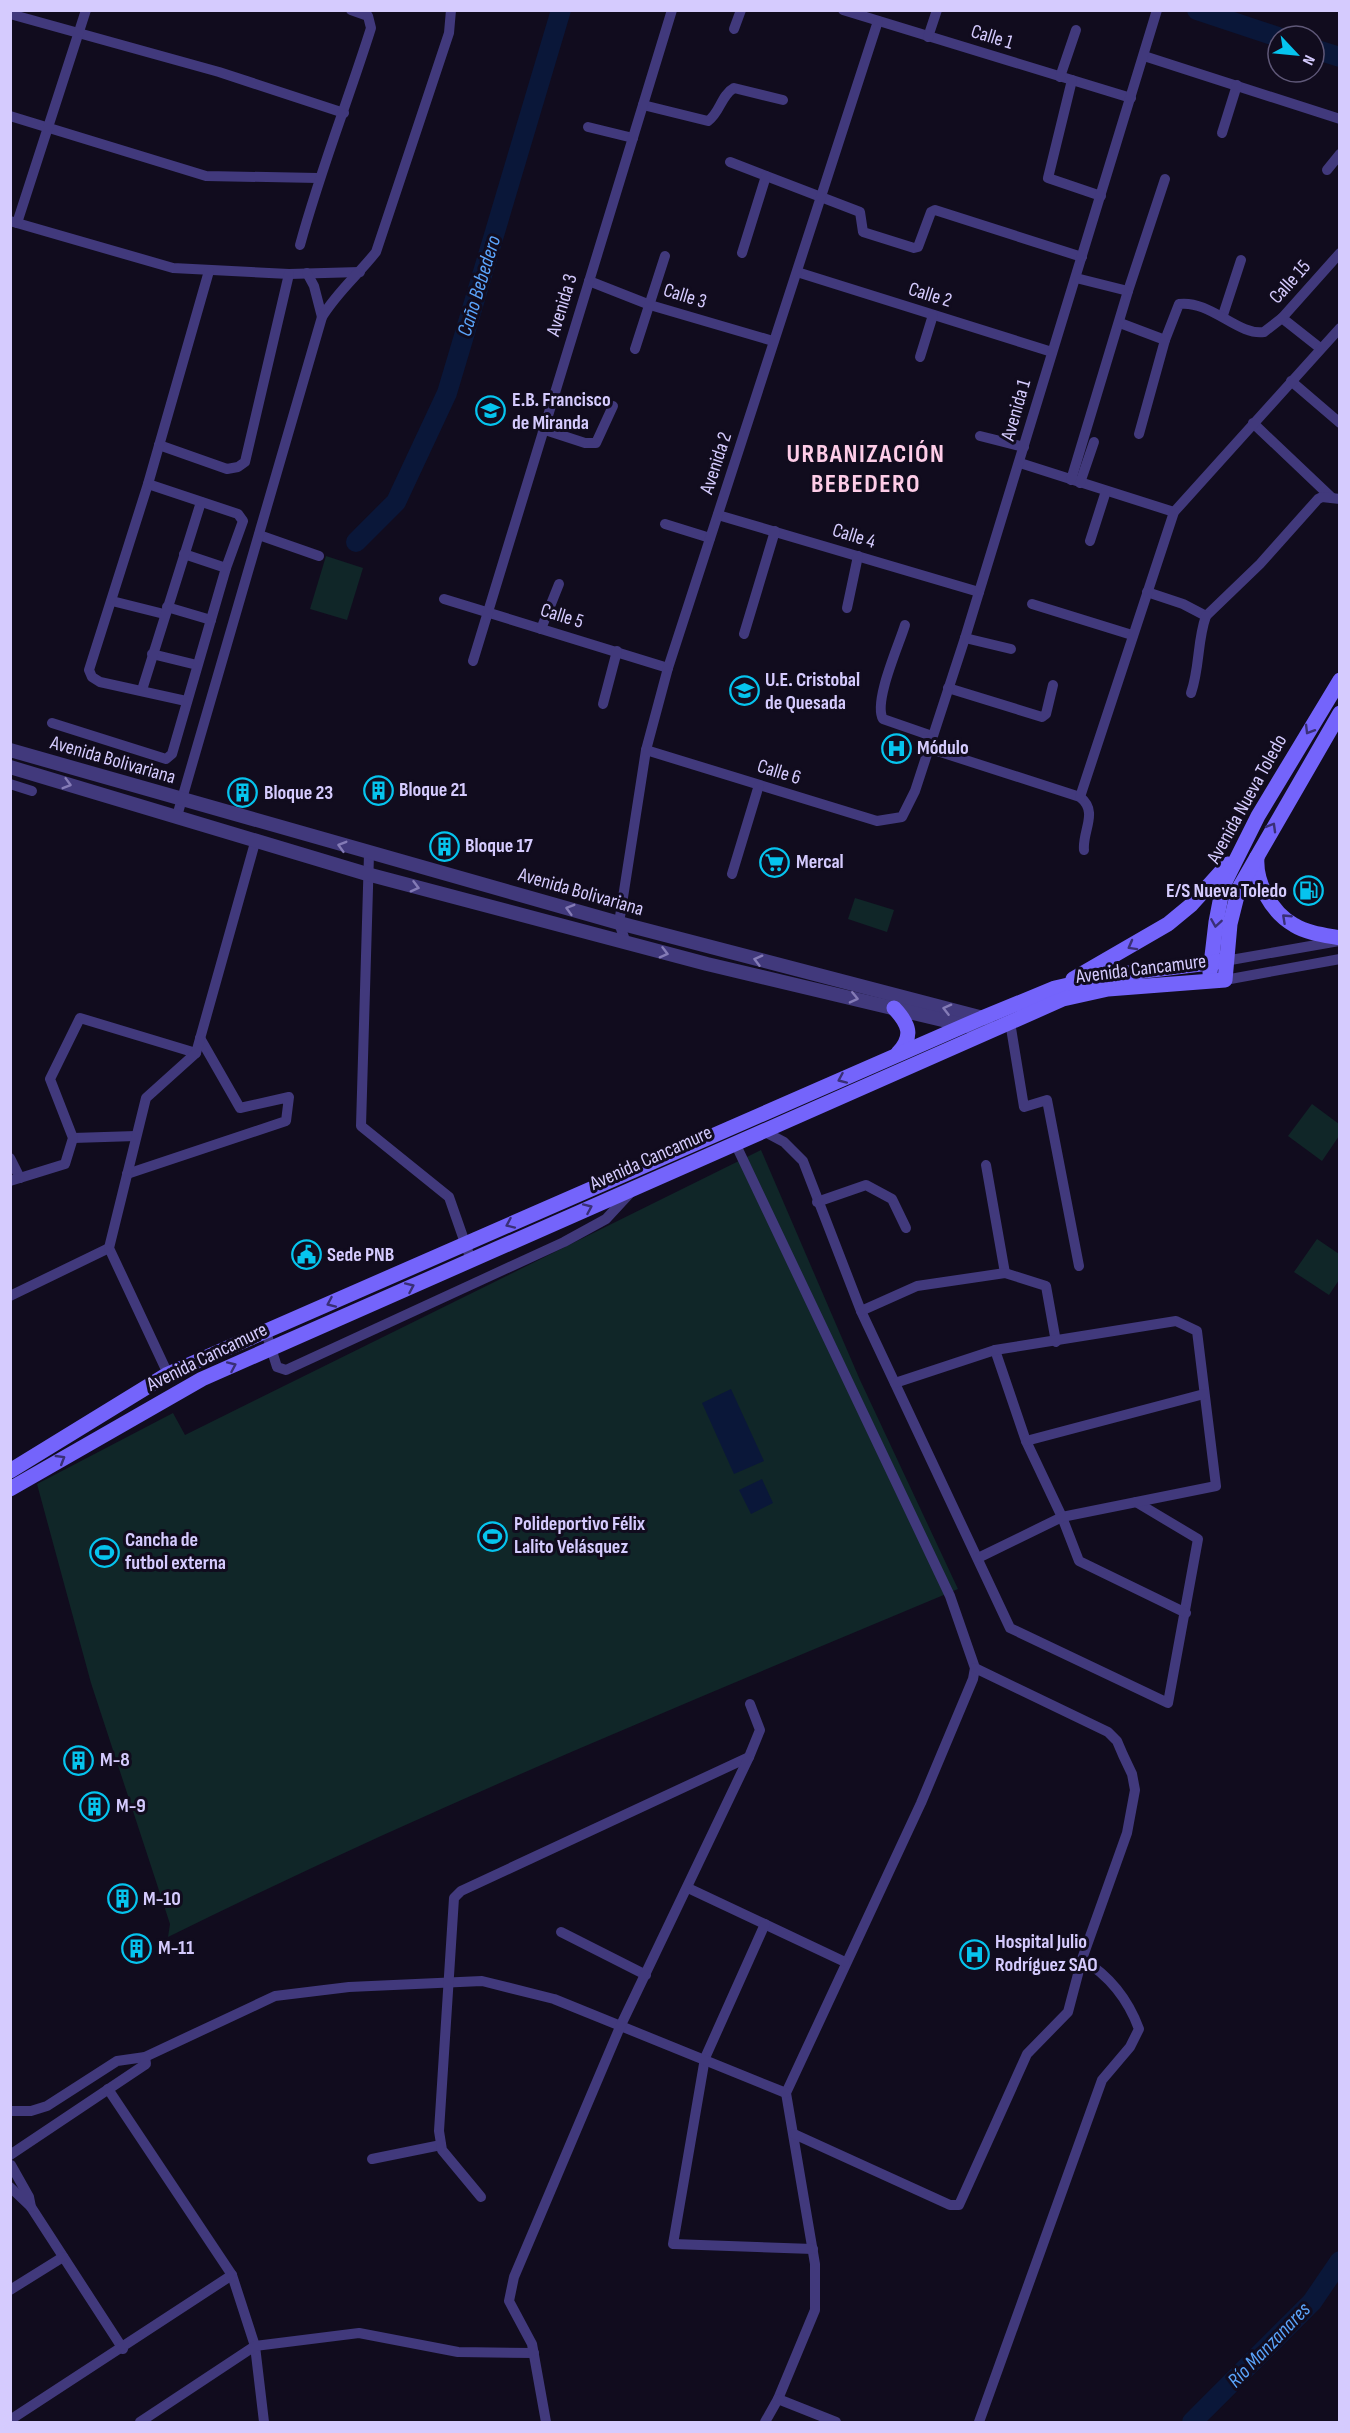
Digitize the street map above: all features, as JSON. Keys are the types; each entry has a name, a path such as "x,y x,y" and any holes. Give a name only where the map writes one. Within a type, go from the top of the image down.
{"main road":[{"name":"Avenida Nueva Toledo","path":"1225,981 1218,962 1223,886 1239,853 1340,680"},
{"name":"Avenida Nueva Toledo","path":"1209,981 1218,962 1239,888 1257,853 1340,713"},
{"path":"1055,988 1168,924 1191,904 1239,853"},
{"path":"1257,853 1256,870 1263,890 1283,916 1293,925 1312,933 1340,939"},
{"name":"Avenida Cancamure","path":"10,1489 202,1379 763,1131 986,1024 1055,988 1112,975 1218,962"},
{"name":"Avenida Cancamure","path":"10,1471 168,1374 965,1025 1007,1023 1063,999 1108,989 1225,981"},
{"path":"894,1008 909,1030 908,1039 896,1055"}],"street":[{"path":"86,10 48,128 14,222 173,268 209,272 289,274 360,272"},
{"path":"300,245 318,178 344,113 371,28 368,16 351,10"},
{"path":"177,816 322,317 340,290 360,272 376,252 449,33 451,10"},
{"name":"Avenida 3","path":"473,661 486,611 672,10"},
{"path":"734,29 741,10"},
{"name":"Calle 1","path":"843,10 1131,98"},
{"path":"928,37 937,10"},
{"name":"Avenida 1","path":"902,817 915,791 965,638 1157,10"},
{"path":"10,14 219,72 344,113"},
{"name":"Avenida 2","path":"619,923 646,750 668,668 772,341 797,272 878,21"},
{"path":"1060,77 1076,30"},
{"path":"1144,56 1340,119"},
{"path":"1072,80 1048,178 1101,196"},
{"path":"1222,133 1237,85"},
{"path":"643,105 708,121 714,117 728,92 734,88 783,100"},
{"path":"10,116 206,176 318,178"},
{"path":"588,127 633,138"},
{"path":"1327,170 1340,154"},
{"path":"730,162 860,212 863,232 914,248 918,247 931,212 935,210 1082,257"},
{"path":"742,253 766,176"},
{"path":"1076,481 1128,291 1165,179"},
{"name":"Calle 15","path":"1223,315 1248,332 1264,332 1282,318 1340,253"},
{"path":"635,349 665,256"},
{"path":"1139,434 1165,340 1179,304 1187,303 1223,315 1241,260"},
{"path":"186,701 100,682 92,677 89,670 148,484 209,272"},
{"name":"Calle 2","path":"797,272 1052,352"},
{"path":"307,273 314,286 322,317"},
{"path":"159,445 227,469 238,468 244,462 289,274"},
{"path":"1076,278 1128,291"},
{"name":"Calle 3","path":"589,281 651,305 772,341"},
{"path":"920,357 933,315"},
{"path":"1282,318 1320,348"},
{"path":"1120,322 1165,340"},
{"path":"1080,797 1174,512 1340,328"},
{"path":"1291,381 1340,423"},
{"path":"542,429 585,443 596,443 600,440 613,406"},
{"path":"1253,423 1336,499"},
{"path":"980,436 1024,447"},
{"path":"1076,481 1094,442"},
{"path":"1020,463 1174,512"},
{"path":"52,723 166,759 172,754 242,516 148,484"},
{"path":"1090,541 1106,491"},
{"path":"1191,693 1196,677 1199,635 1206,616 1260,564 1318,499 1336,499"},
{"path":"142,690 165,610 201,502"},
{"name":"Calle 4","path":"718,515 979,592"},
{"path":"665,524 710,538"},
{"path":"744,634 775,531"},
{"path":"259,536 319,556"},
{"path":"184,554 226,568"},
{"path":"847,608 858,556"},
{"path":"541,629 559,584"},
{"path":"1147,592 1183,604 1206,616"},
{"name":"Calle 5","path":"444,599 668,668"},
{"path":"112,601 211,620"},
{"path":"1032,604 1132,635"},
{"path":"905,625 882,696 880,715 883,719 932,735"},
{"path":"965,638 1011,649"},
{"path":"603,704 618,651"},
{"path":"152,654 197,665"},
{"path":"948,688 1042,717 1046,714 1053,685"},
{"path":"928,748 1080,797 1087,804 1090,814 1083,839 1084,850"},
{"name":"Avenida Bolivariana","path":"10,750 369,854 986,1024"},
{"name":"Calle 6","path":"646,750 877,821 902,817"},
{"name":"Avenida Bolivariana","path":"10,767 367,874 626,943 965,1025"},
{"path":"10,784 32,791"},
{"path":"732,874 759,785"},
{"path":"168,1374 109,1248 146,1098 196,1053 256,839"},
{"path":"369,854 362,1126 448,1197 471,1260"},
{"path":"603,937 619,923 626,943"},
{"name":"Avenida Cancamure","path":"1218,962 1340,939"},
{"name":"Avenida Cancamure","path":"1225,981 1340,959"},
{"path":"10,1158 15,1180 66,1164 73,1138 51,1079 80,1018 196,1053"},
{"path":"1007,1023 1024,1107 1047,1100 1079,1266"},
{"path":"127,1174 286,1121 289,1097 240,1108 200,1038"},
{"path":"763,1131 784,1142 802,1161 861,1311 1011,1628 1168,1702 1198,1539 1136,1502"},
{"path":"73,1138 136,1136"},
{"path":"735,1143 950,1596 975,1668 970,1689 921,1803 786,2093 813,2249 815,2310 778,2399 765,2422"},
{"path":"663,1157 668,1173"},
{"path":"986,1165 1005,1273"},
{"path":"818,1202 866,1185 892,1200 906,1228"},
{"path":"266,1332 277,1367 286,1370 564,1242 606,1219 633,1188"},
{"path":"10,1296 109,1248"},
{"path":"861,1311 917,1287 1005,1273 1046,1286 1056,1342"},
{"path":"895,1383 995,1350 1176,1321 1197,1331 1216,1486 1062,1517 978,1558"},
{"path":"995,1350 1026,1441 1062,1517 1079,1561 1186,1613"},
{"path":"1026,1441 1204,1394"},
{"path":"100,1416 109,1431"},
{"path":"794,2134 950,2205 958,2205 1027,2054 1068,2012 1082,1959 1127,1833 1135,1790 1132,1774 1117,1741 1099,1726 975,1668"},
{"path":"546,2422 532,2344 509,2301 514,2277 620,2027 749,1757 760,1730 750,1704"},
{"path":"481,2197 448,2158 441,2145 439,2131 454,1898 461,1891 749,1757"},
{"path":"688,1888 845,1962"},
{"path":"765,1924 705,2058 673,2244 813,2249"},
{"path":"561,1932 646,1975"},
{"path":"979,2422 1102,2080 1130,2048 1139,2029 1120,1991 1097,1968 1082,1959"},
{"path":"10,2111 31,2111 47,2106 117,2061 145,2056 275,1996 350,1987 482,1981 554,1999 620,2027 705,2058 786,2093"},
{"path":"32,2207 11,2165 10,2156 146,2064 145,2056"},
{"path":"108,2090 232,2275 255,2346 264,2422"},
{"path":"372,2159 441,2145"},
{"path":"10,2187 32,2207 123,2349"},
{"path":"10,2290 63,2256"},
{"path":"10,2420 123,2349 232,2275"},
{"path":"140,2422 255,2346 359,2333 458,2352 534,2353"},
{"path":"778,2399 836,2422"}],"green space":[{"path":"326,556 363,568 347,620 310,609"},
{"path":"855,898 894,910 887,932 848,919"},
{"path":"1312,1104 1339,1124 1339,1136 1322,1161 1288,1136"},
{"name":"Polideportivo Félix Lalito Velásquez","path":"761,1150 860,1380 958,1589 461,1800 168,1937 170,1924 91,1683 37,1484 173,1413 185,1435"},
{"path":"1317,1239 1339,1254 1339,1280 1329,1295 1294,1272"}],"water":[{"path":"731,1389 764,1461 734,1474 702,1403"},
{"path":"762,1479 773,1503 751,1514 739,1490"}],"waterway":[{"name":"Caño Bebedero","path":"356,542 396,502 447,393 561,10"},
{"name":"Caño Bebedero","path":"1197,10 1266,33"},
{"name":"Caño Bebedero","path":"1326,53 1340,57"},
{"name":"Río Manzanares","path":"1192,2422 1312,2302 1340,2261"}],"place":[{"name":"E.B. Francisco de Miranda","path":"491,411"},
{"name":"U.E. Cristobal de Quesada","path":"744,691"},
{"name":"Módulo","path":"896,748"},
{"name":"Bloque 21","path":"378,790"},
{"name":"Bloque 23","path":"243,793"},
{"name":"Bloque 17","path":"444,846"},
{"name":"Mercal","path":"775,862"},
{"name":"E/S Nueva Toledo","path":"1308,891"},
{"name":"Sede PNB","path":"306,1255"},
{"name":"Polideportivo Félix Lalito Velásquez","path":"493,1536"},
{"name":"Cancha de futbol externa","path":"104,1552"},
{"name":"M-8","path":"79,1760"},
{"name":"M-9","path":"95,1806"},
{"name":"M-10","path":"122,1899"},
{"name":"M-11","path":"137,1948"},
{"name":"Hospital Julio Rodríguez SAO","path":"974,1954"}],"district":[{"name":"URBANIZACIÓN BEBEDERO","path":"866,469"}]}
